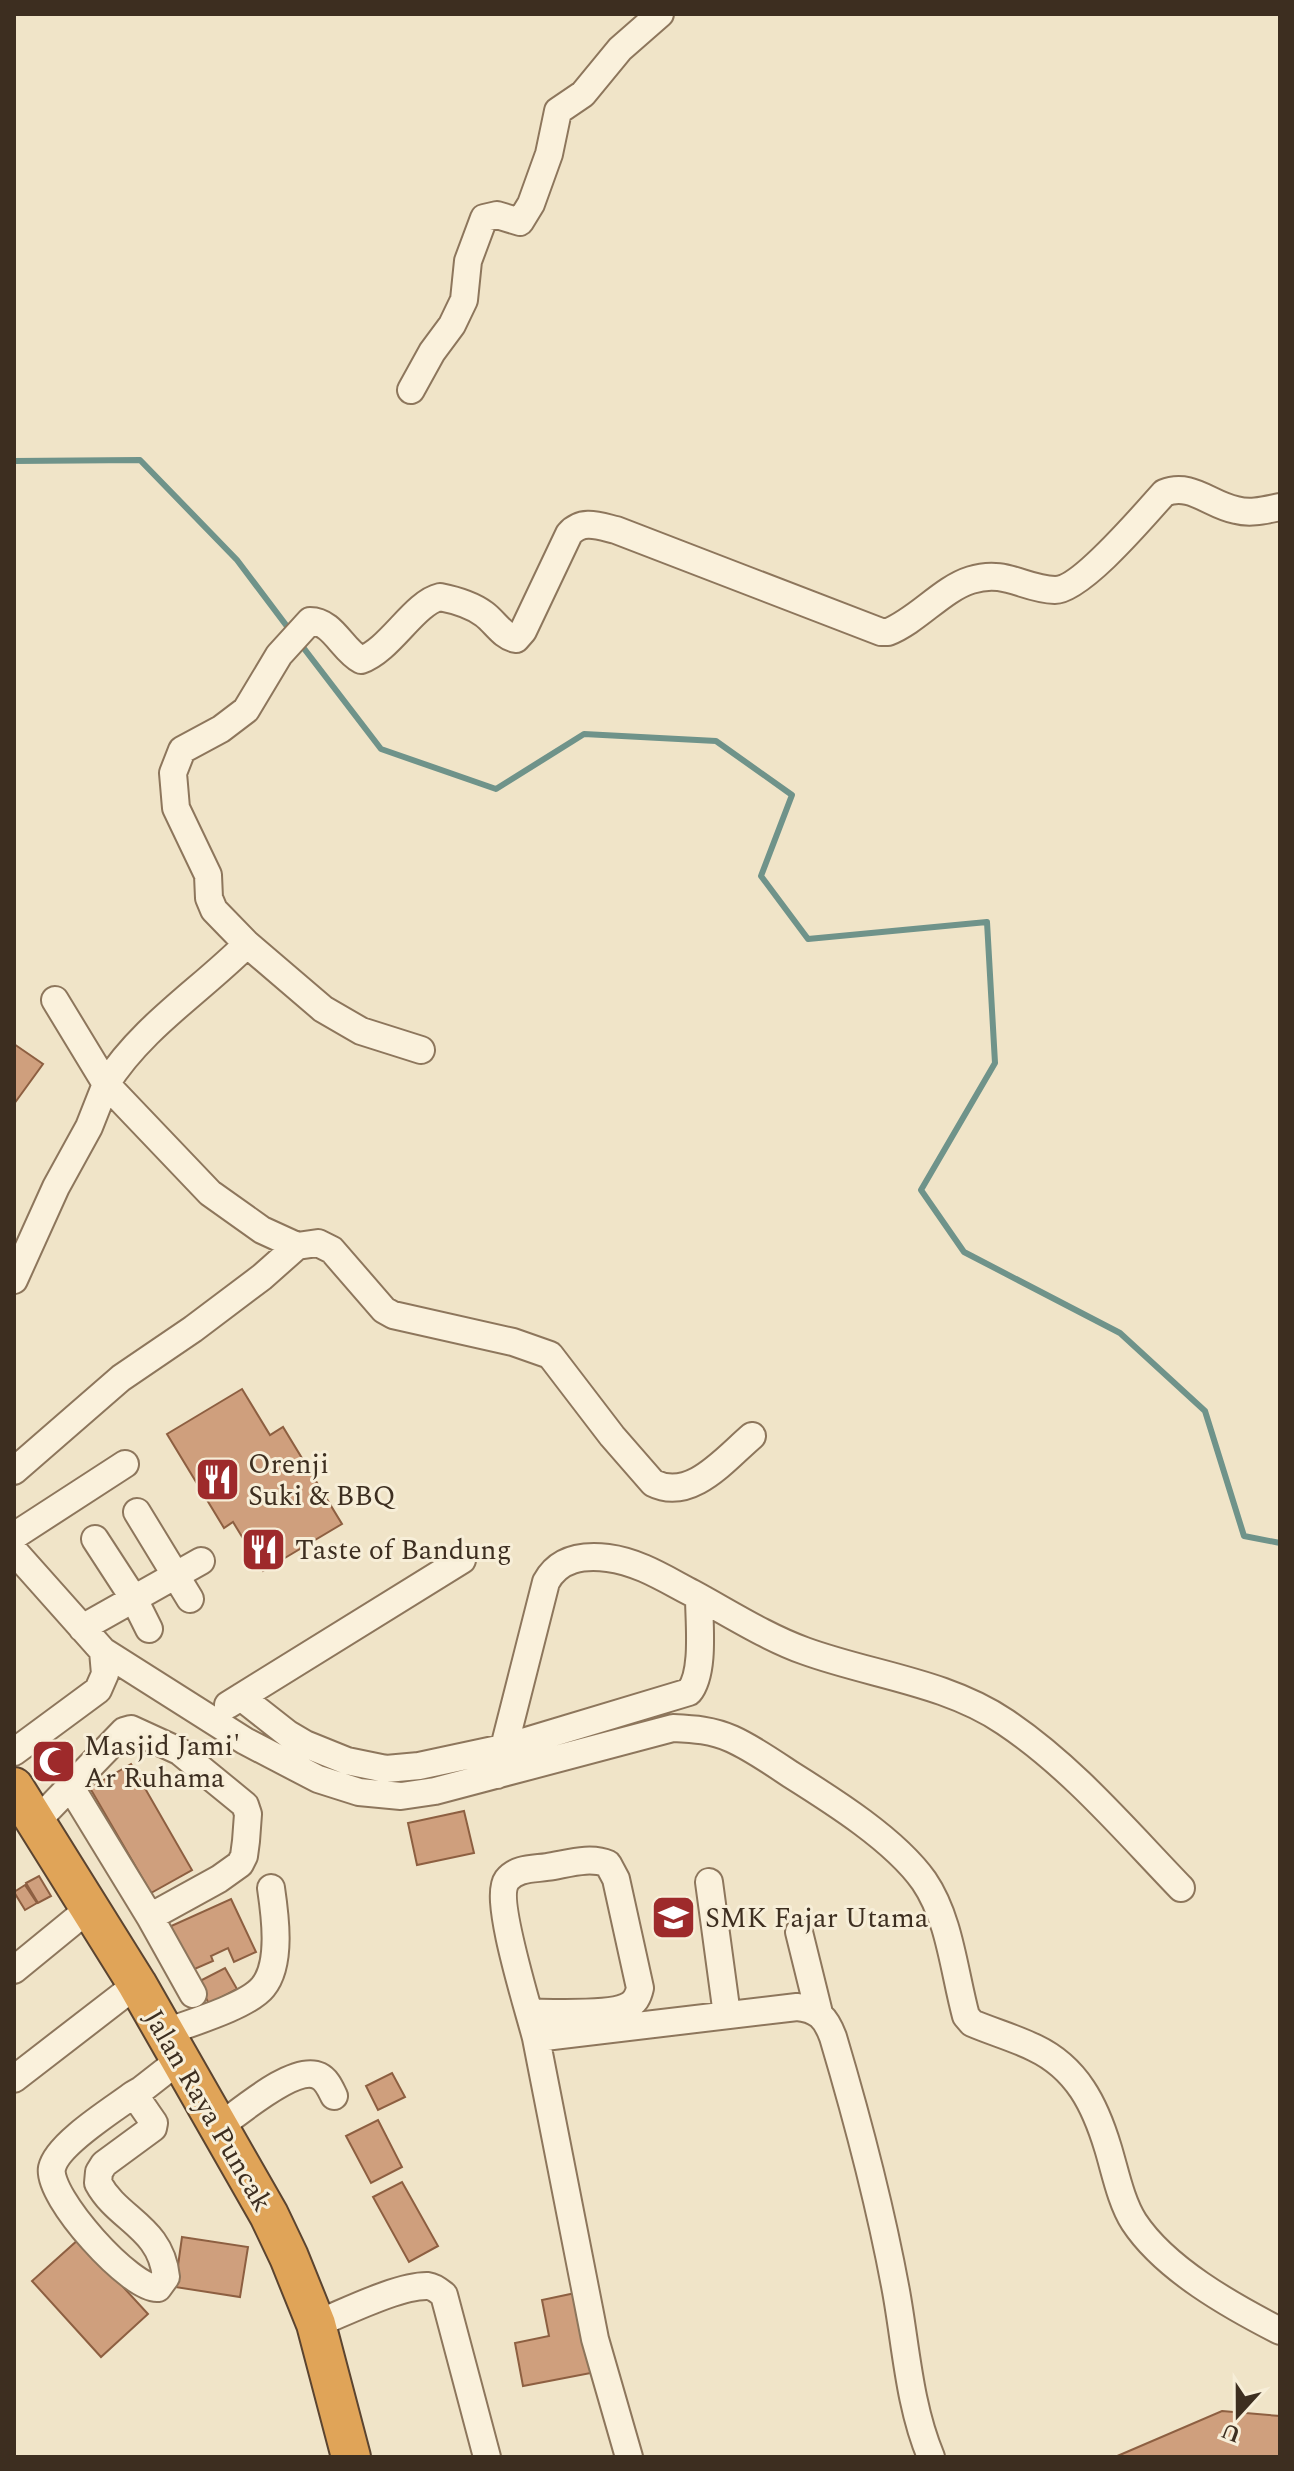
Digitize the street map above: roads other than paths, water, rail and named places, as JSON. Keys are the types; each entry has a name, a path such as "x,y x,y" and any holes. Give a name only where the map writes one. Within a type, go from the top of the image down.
{"highway":[{"name":"Jalan Raya Puncak","path":"14,1787 174,2045 281,2237 316,2324 351,2457"}],"street":[{"path":"411,390 461,308 468,261 484,218 497,215 520,222 531,204 549,154 554,120 560,107 583,94 620,49 660,14"},
{"path":"421,1050 345,1023 323,1009 247,944 211,905 208,875 176,808 173,773 178,757 188,745 221,729 246,710 279,655 310,621 327,626 361,660 407,624 427,602 440,597 473,608 488,617 509,638 516,639 523,631 569,534 578,526 589,524 616,530 881,632 888,632 928,609 960,584 981,577 996,576 1047,589 1064,589 1079,580 1169,491 1185,489 1237,511 1280,507"},
{"path":"14,1280 56,1187 89,1127 106,1084 125,1057 158,1022 247,944"},
{"path":"55,1000 106,1084 210,1193 262,1230 297,1246"},
{"path":"14,1471 121,1378 193,1329 297,1246 314,1243 327,1246 384,1310 393,1315 513,1342 550,1355 612,1436 658,1486 685,1487 702,1478 752,1436"},
{"path":"14,1536 125,1464"},
{"path":"137,1512 190,1599"},
{"path":"95,1539 134,1599 149,1629"},
{"path":"14,1551 103,1651 245,1741 318,1779 359,1792 401,1796 435,1791 673,1728 705,1729 734,1739 852,1814 924,1881 941,1915 966,2016 972,2023 1050,2056 1076,2080 1095,2107 1132,2219 1144,2236 1207,2288 1280,2331"},
{"path":"497,1775 546,1582 559,1565 575,1558 629,1562 805,1651 924,1685 1002,1720 1059,1763 1181,1888"},
{"path":"208,1718 462,1560"},
{"path":"82,1628 201,1561"},
{"path":"241,1697 305,1744 368,1766 410,1768 503,1748 689,1692 695,1683 699,1664 699,1597"},
{"path":"14,1752 98,1690 105,1674 103,1651"},
{"path":"36,1822 124,1731 131,1729 179,1751 245,1805 248,1814 244,1856 240,1864 150,1917"},
{"path":"70,1786 193,1994"},
{"path":"533,2025 617,2010 633,2003 638,1997 640,1988 616,1879 608,1864 590,1860 518,1871 506,1882 501,1895 533,2025 595,2339 629,2457"},
{"path":"709,1882 727,2015"},
{"path":"134,2094 154,2123 153,2128 104,2164 98,2183 157,2247 165,2264 166,2277 158,2288 145,2286 132,2276 81,2227 58,2195 52,2180 52,2166 62,2151 134,2094 174,2045 265,1986 271,1975 276,1926 271,1888"},
{"path":"14,1970 91,1907"},
{"path":"799,1932 819,2013 828,2023 833,2037 867,2152 897,2292 916,2410 931,2457"},
{"path":"14,2079 137,1984"},
{"path":"533,2025 727,2015 797,2007 819,2013"},
{"path":"220,2126 289,2078 303,2073 324,2079 334,2096"},
{"path":"316,2324 407,2288 429,2286 439,2291 444,2295 487,2457"}],"waterway":[{"path":"14,461 140,460 237,560 292,633"},
{"path":"299,642 381,749 496,789 584,734 716,741 792,795 761,876 808,939 987,922 995,1063 921,1190 964,1252 1120,1333 1205,1411 1244,1536 1280,1543"}],"place":[{"name":"Orenji Suki & BBQ","path":"217,1479"},
{"name":"Taste of Bandung","path":"264,1549"},
{"name":"Masjid Jami' Ar Ruhama","path":"53,1761"},
{"name":"SMK Fajar Utama","path":"674,1917"}]}
